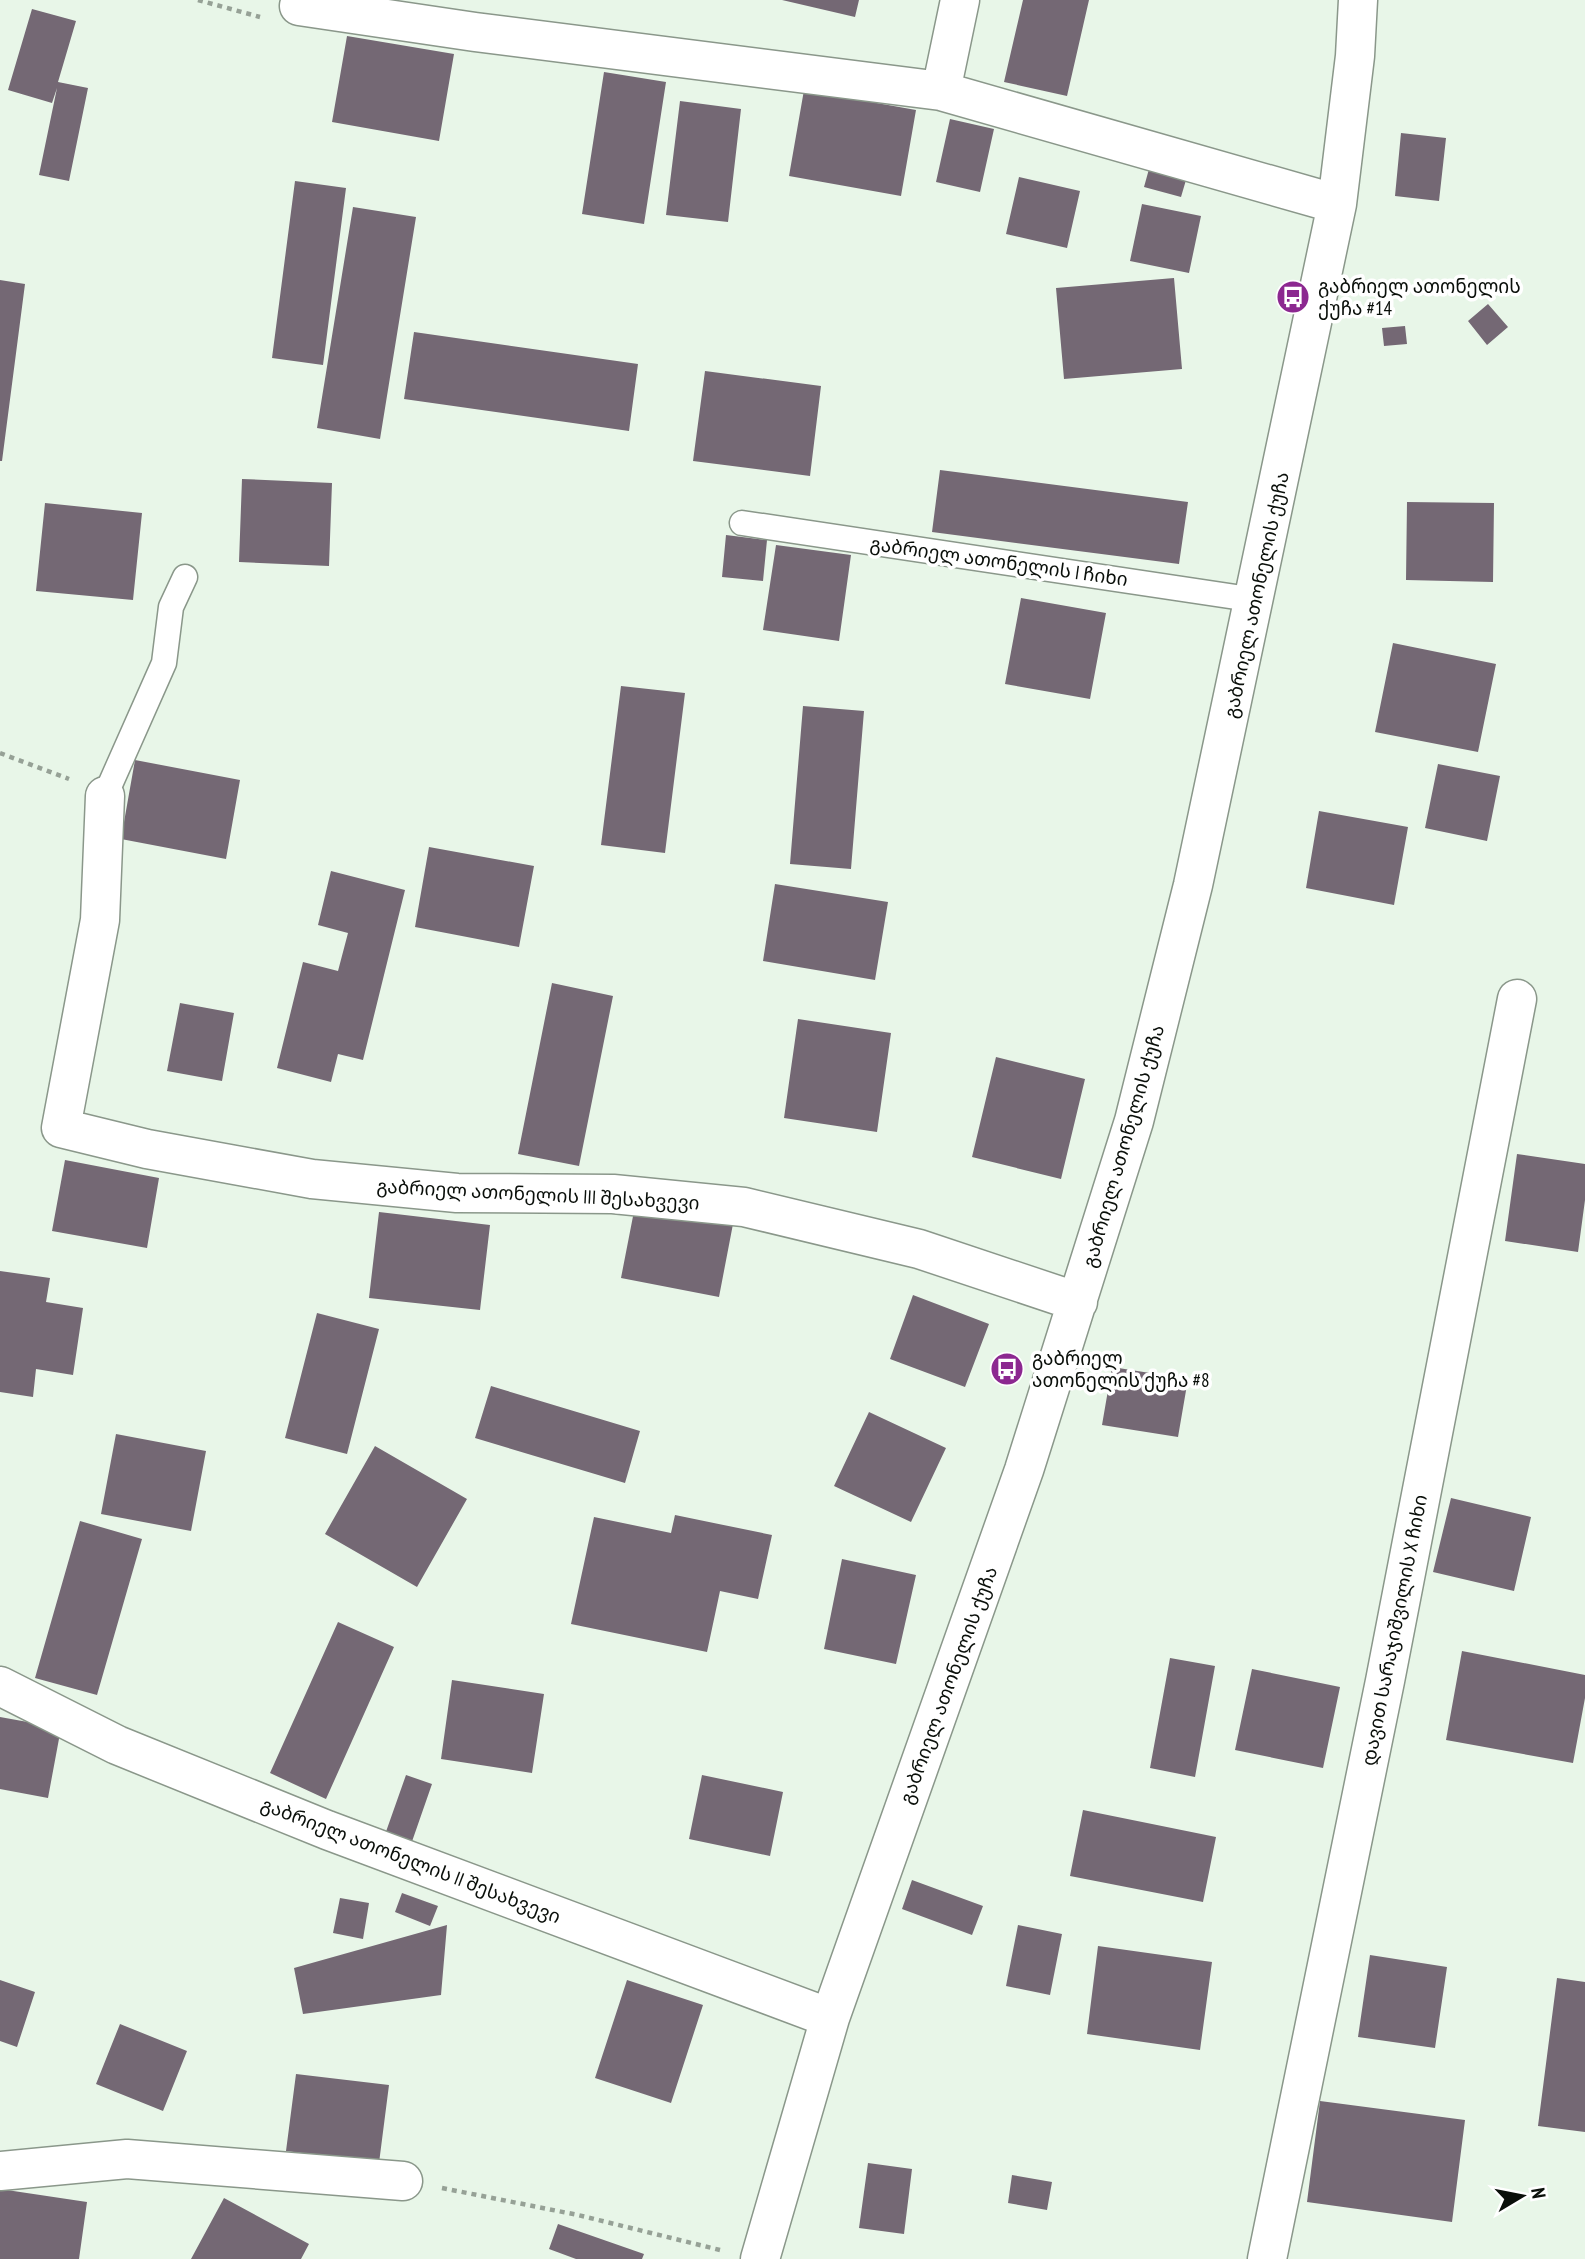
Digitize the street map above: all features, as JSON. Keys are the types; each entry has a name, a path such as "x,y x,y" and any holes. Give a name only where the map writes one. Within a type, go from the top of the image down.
{"street":[{"path":"941,91 960,0"},
{"name":"გაბრიელ ათონელის ქუჩა","path":"746,2256 1020,1483 1078,1302 1147,1068 1194,885 1337,204 1356,56 1358,0"},
{"path":"299,6 475,32 941,91 1337,204"},
{"name":"გაბრიელ ათონელის III შესახვევი","path":"105,796 100,920 61,1128 147,1149 312,1180 457,1193 613,1194 744,1207 919,1249 1078,1302"},
{"name":"დავით სარაჯიშვილის X ჩიხი","path":"1267,2259 1382,1695 1517,999"},
{"name":"გაბრიელ ათონელის II შესახვევი","path":"0,1686 117,1745 327,1830 830,2018"},
{"path":"0,2171 127,2159 403,2181"}],"lane":[{"name":"გაბრიელ ათონელის I ჩიხი","path":"742,523 1255,600"},
{"path":"105,796 164,663 171,607 184,577"}],"path":[{"path":"198,0 271,20 299,6"},
{"path":"0,753 105,796"},
{"path":"403,2181 578,2215 746,2256"}],"building":[{"path":"782,0 859,0 855,17"},
{"path":"1023,0 1089,0 1067,96 1004,82"},
{"path":"32,9 76,21 58,82 88,88 69,181 39,175 57,88 52,103 8,90"},
{"path":"347,36 454,54 439,141 332,122"},
{"path":"604,72 666,82 644,224 582,214"},
{"path":"804,90 916,110 901,196 789,176"},
{"path":"680,101 741,109 728,222 666,215"},
{"path":"950,119 994,129 980,192 936,182"},
{"path":"1401,133 1446,138 1439,201 1395,196"},
{"path":"1149,169 1186,180 1181,197 1144,187"},
{"path":"1019,177 1080,191 1067,248 1006,234"},
{"path":"295,181 346,188 323,365 272,358"},
{"path":"1142,204 1201,216 1189,273 1130,261"},
{"path":"353,207 416,217 380,439 317,428"},
{"path":"1174,278 1182,369 1064,379 1056,288"},
{"path":"0,280 25,284 2,461 0,461"},
{"path":"1488,304 1508,327 1487,345 1468,321"},
{"path":"1405,326 1407,344 1384,346 1382,328"},
{"path":"414,332 638,364 629,431 404,399"},
{"path":"705,371 821,386 810,476 693,461"},
{"path":"940,470 1188,502 1179,564 932,532"},
{"path":"242,479 332,483 329,566 239,562"},
{"path":"1407,502 1494,503 1493,582 1406,580"},
{"path":"45,503 142,513 133,600 36,591"},
{"path":"726,535 767,540 763,581 722,577"},
{"path":"776,545 851,555 839,641 763,630"},
{"path":"1021,598 1106,613 1090,699 1005,684"},
{"path":"1393,643 1496,664 1478,752 1375,732"},
{"path":"621,686 685,693 665,853 601,845"},
{"path":"803,706 864,711 851,869 790,864"},
{"path":"135,760 240,780 226,859 121,839"},
{"path":"1438,764 1500,776 1487,841 1425,828"},
{"path":"1319,811 1408,827 1394,905 1306,888"},
{"path":"429,847 534,866 519,947 415,927"},
{"path":"331,871 405,890 363,1060 338,1054 331,1082 277,1068 303,962 338,971 348,933 318,925"},
{"path":"775,884 888,902 875,980 763,961"},
{"path":"552,983 613,996 579,1166 518,1154"},
{"path":"180,1003 234,1013 222,1081 167,1071"},
{"path":"798,1019 891,1033 877,1132 784,1118"},
{"path":"996,1057 1085,1079 1061,1179 972,1157"},
{"path":"1517,1154 1585,1164 1585,1200 1578,1252 1505,1241"},
{"path":"65,1160 159,1178 147,1248 52,1231"},
{"path":"635,1206 733,1224 719,1297 621,1278"},
{"path":"379,1212 490,1225 480,1310 369,1298"},
{"path":"0,1271 50,1278 46,1302 83,1308 73,1375 36,1369 33,1397 0,1392"},
{"path":"913,1295 989,1324 965,1387 890,1359"},
{"path":"317,1313 379,1329 347,1454 285,1438"},
{"path":"1112,1367 1188,1379 1178,1437 1102,1425"},
{"path":"491,1386 640,1431 625,1483 475,1438"},
{"path":"869,1412 946,1448 911,1522 834,1486"},
{"path":"116,1434 206,1451 191,1531 101,1514"},
{"path":"375,1446 467,1499 417,1587 325,1534"},
{"path":"1451,1498 1531,1517 1514,1591 1433,1572"},
{"path":"675,1515 772,1535 758,1599 720,1591 707,1652 571,1624 594,1517 671,1533"},
{"path":"80,1521 142,1539 97,1695 35,1678"},
{"path":"842,1559 916,1575 896,1664 824,1649"},
{"path":"338,1622 394,1647 326,1799 270,1773"},
{"path":"1462,1651 1585,1675 1585,1698 1573,1763 1446,1740"},
{"path":"1170,1658 1215,1666 1195,1777 1150,1768"},
{"path":"1252,1669 1340,1687 1323,1768 1235,1750"},
{"path":"452,1680 544,1694 532,1773 441,1759"},
{"path":"0,1717 61,1728 48,1798 0,1789"},
{"path":"406,1775 432,1784 408,1853 382,1843"},
{"path":"702,1775 783,1792 770,1856 689,1839"},
{"path":"1083,1810 1216,1837 1203,1902 1070,1876"},
{"path":"912,1880 983,1906 972,1935 902,1909"},
{"path":"402,1893 438,1906 430,1926 395,1912"},
{"path":"340,1898 369,1903 363,1939 333,1933"},
{"path":"447,1925 441,1995 303,2014 294,1968"},
{"path":"1018,1925 1062,1934 1050,1995 1006,1986"},
{"path":"1098,1946 1212,1962 1200,2050 1087,2034"},
{"path":"1370,1955 1447,1967 1435,2048 1358,2037"},
{"path":"1557,1978 1585,1982 1585,2132 1538,2126"},
{"path":"0,1980 35,1992 17,2047 0,2041"},
{"path":"627,1980 703,2005 671,2103 595,2078"},
{"path":"120,2024 187,2051 163,2111 96,2084"},
{"path":"296,2074 389,2085 379,2163 286,2151"},
{"path":"1320,2101 1465,2120 1452,2222 1307,2202"},
{"path":"868,2163 912,2169 904,2234 859,2228"},
{"path":"1012,2175 1052,2182 1047,2210 1008,2203"},
{"path":"0,2189 87,2202 79,2259 0,2259"},
{"path":"224,2198 309,2244 301,2259 191,2259"},
{"path":"558,2224 644,2254 642,2259 576,2259 549,2249"}],"place":[{"name":"გაბრიელ ათონელის ქუჩა #14","path":"1293,297"},
{"name":"გაბრიელ ათონელის ქუჩა #8","path":"1007,1369"}]}
